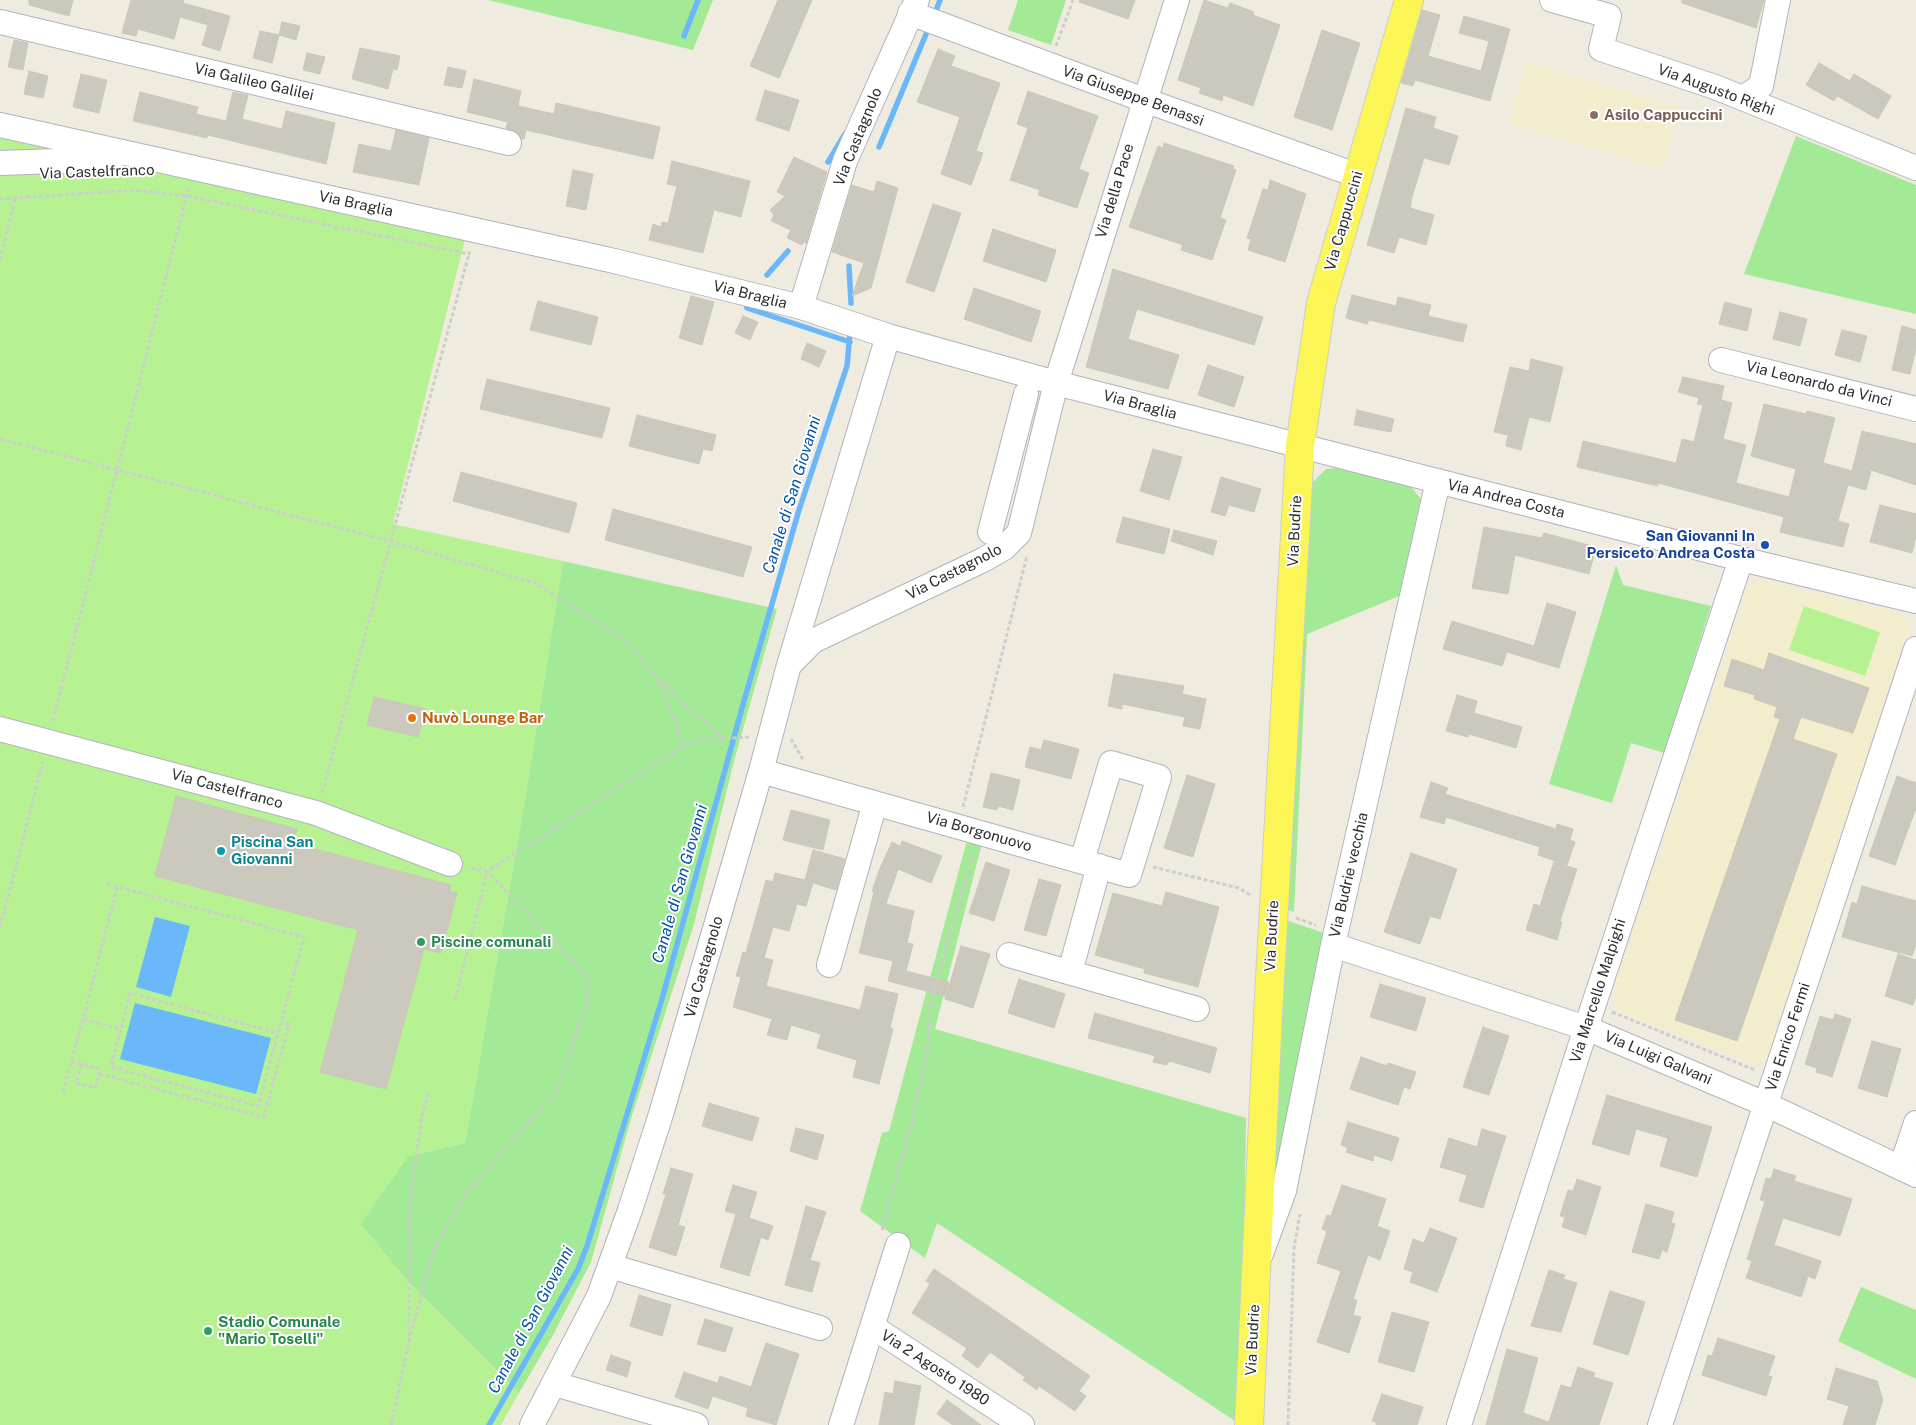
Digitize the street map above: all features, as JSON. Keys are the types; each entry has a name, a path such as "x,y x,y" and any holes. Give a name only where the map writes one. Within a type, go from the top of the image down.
{"main road":[{"name":"Via Cappuccini","path":"1300,446 1321,302 1356,175 1409,0"},
{"name":"Via Budrie","path":"1249,1425 1274,910 1300,446"}],"street":[{"name":"Via della Pace","path":"1056,383 1177,0"},
{"name":"Via Augusto Righi","path":"1552,0 1609,16 1602,49 1715,87 1916,168"},
{"path":"1743,98 1761,86 1778,0"},
{"name":"Via Giuseppe Benassi","path":"923,14 1049,65 1356,175"},
{"name":"Via Castagnolo","path":"801,307 846,160 923,14"},
{"name":"Via Galileo Galilei","path":"0,22 509,143"},
{"name":"Via Braglia","path":"0,125 610,260 801,307 888,336 1056,383 1300,446"},
{"name":"Via Braglia","path":"0,163 111,159 194,169"},
{"name":"Via Castelfranco","path":"0,176 194,169"},
{"name":"Via Castagnolo","path":"532,1425 555,1384 599,1296 661,1114 761,771 789,665 888,336"},
{"name":"Via Leonardo da Vinci","path":"1721,360 1916,409"},
{"name":"Via Castagnolo","path":"789,665 813,641 998,553 1019,533 1056,383"},
{"path":"990,532 1026,394"},
{"name":"Via Andrea Costa","path":"1300,446 1741,559 1916,601"},
{"name":"Via Budrie vecchia","path":"1256,1268 1284,1191 1335,938 1438,482"},
{"name":"Via Marcello Malpighi","path":"1459,1425 1586,1028 1741,559"},
{"name":"Via Castagnolo","path":"810,594 814,614 820,620 829,623 854,620"},
{"name":"Via Enrico Fermi","path":"1660,1425 1916,649"},
{"name":"Via Castelfranco","path":"0,729 316,812 450,864"},
{"path":"1070,972 1111,763 1159,776 1133,862"},
{"name":"Via Borgonuovo","path":"761,771 1129,875 1133,862"},
{"path":"830,965 875,803"},
{"name":"Via Luigi Galvani","path":"1335,938 1586,1028 1765,1104 1908,1172"},
{"path":"1009,955 1197,1009"},
{"path":"1908,1172 1916,1123"},
{"name":"Via 2 Agosto 1980","path":"841,1425 873,1327 889,1240"},
{"path":"610,1266 820,1328"},
{"name":"Via 2 Agosto 1980","path":"873,1327 1022,1425"},
{"path":"555,1384 696,1425"}],"path":[{"path":"1049,65 1073,0"},
{"path":"0,928 194,169"},
{"path":"0,199 132,190 187,196 469,254"},
{"path":"0,260 15,199"},
{"path":"316,812 471,241"},
{"path":"0,440 389,541 535,583 622,638 658,678 720,738"},
{"path":"962,810 1028,549"},
{"path":"658,678 684,746"},
{"path":"455,1000 487,871 684,746 703,740 747,737"},
{"path":"889,1240 926,1056 933,995 979,832"},
{"path":"1133,862 1238,888 1258,899 1259,908 1274,910 1335,938"},
{"path":"391,1425 409,1341 434,1250 468,1190 556,1093 588,1001 588,977 487,871 450,864"},
{"path":"107,884 304,937 258,1106 110,1067 130,993 278,1032"},
{"path":"63,1092 116,887"},
{"path":"83,1019 121,1028"},
{"path":"99,1074 264,1117 289,1024 281,1022"},
{"path":"71,1062 82,1064 100,1069 95,1088 76,1083 82,1064"},
{"path":"409,1341 409,1207 421,1124 429,1091"},
{"path":"1288,1425 1294,1248 1300,1209"}],"shaded area":[{"name":"Asilo Cappuccini","path":"1526,62 1681,108 1663,169 1508,123"},
{"path":"1759,579 1903,614 1910,628 1766,1061 1757,1065 1619,1012 1611,998 1749,585"}],"green space":[{"path":"488,0 713,0 693,50"},
{"path":"1018,0 1066,0 1051,45 1008,30"},
{"path":"0,121 469,224 393,524 563,561 526,793 465,1143 408,1156 360,1224 411,1285 519,1393 501,1425 0,1425"},
{"path":"1796,136 1916,185 1916,314 1744,274"},
{"path":"1338,468 1398,482 1412,488 1424,503 1409,592 1307,634 1294,912 1285,909 1309,486 1326,469"},
{"path":"563,561 777,609 734,761 694,924 630,1122 591,1262 553,1335 519,1393 411,1285 360,1224 408,1156 465,1143 526,793"},
{"path":"1616,565 1623,585 1711,606 1664,753 1631,743 1612,803 1549,784"},
{"path":"1804,606 1880,632 1865,676 1789,650"},
{"path":"967,840 982,843 935,1029 1246,1118 1241,1425 937,1223 925,1258 860,1211 882,1133 889,1131"},
{"path":"1283,919 1327,934 1268,1219"},
{"path":"1861,1287 1916,1310 1916,1379 1838,1341"}],"water":[{"path":"155,917 190,926 171,997 136,987"},
{"path":"135,1003 271,1038 256,1094 120,1059"}],"building":[{"path":"29,0 73,0 69,16 29,5"},
{"path":"131,0 184,0 183,3 230,16 220,51 202,45 208,25 180,17 174,39 138,29 136,36 122,33"},
{"path":"778,0 812,0 779,78 750,66"},
{"path":"1080,0 1135,0 1128,19 1079,2"},
{"path":"1204,0 1228,8 1230,3 1254,12 1253,15 1280,25 1253,106 1223,95 1222,101 1199,93 1201,88 1178,80"},
{"path":"1682,0 1764,0 1756,28 1682,3"},
{"path":"1422,10 1440,15 1428,56 1481,71 1489,41 1459,33 1464,16 1510,29 1490,101 1415,80 1413,86 1401,83"},
{"path":"282,22 300,26 296,40 279,35"},
{"path":"1322,30 1360,43 1332,130 1294,117"},
{"path":"260,31 279,35 272,63 253,58"},
{"path":"14,40 28,43 23,70 8,67"},
{"path":"360,48 400,56 397,70 393,69 388,89 352,79"},
{"path":"938,49 955,56 951,66 1000,83 976,151 983,153 971,185 941,174 960,117 917,102"},
{"path":"307,53 325,57 320,74 303,70"},
{"path":"1819,63 1850,81 1854,74 1891,96 1878,119 1837,96 1834,101 1806,85"},
{"path":"448,67 466,71 462,88 444,85"},
{"path":"29,71 48,76 43,98 24,94"},
{"path":"81,74 107,80 99,113 73,107"},
{"path":"474,79 521,91 518,106 554,114 556,103 660,127 653,159 526,130 524,139 522,139 518,133 506,128 508,122 467,112"},
{"path":"765,90 799,100 789,131 756,120"},
{"path":"1028,91 1098,116 1079,169 1089,173 1077,208 1038,195 1040,190 1010,180 1028,128 1017,124"},
{"path":"140,92 198,107 196,114 226,121 233,92 248,95 242,119 282,129 286,111 335,123 326,164 208,135 207,138 133,121"},
{"path":"1406,108 1436,117 1433,128 1458,136 1449,165 1424,158 1412,197 1410,208 1434,215 1426,245 1399,237 1394,253 1367,245"},
{"path":"396,130 429,138 419,185 353,172 359,144 391,151"},
{"path":"1164,143 1234,166 1233,169 1236,170 1220,218 1226,220 1212,260 1181,250 1183,245 1129,227 1158,146 1163,148"},
{"path":"794,157 827,172 806,243 803,242 802,245 787,238 791,230 771,221 774,215 770,210 785,196 777,192"},
{"path":"672,161 750,181 741,217 714,210 703,253 649,240 653,224 661,227 662,222 668,223 677,186 667,184"},
{"path":"573,170 593,174 586,210 566,206"},
{"path":"1270,180 1306,194 1285,262 1248,250 1251,239 1247,238 1263,189 1268,190"},
{"path":"877,181 898,188 871,288 852,296 864,263 832,252 852,185 874,192"},
{"path":"933,204 961,213 934,292 906,282"},
{"path":"993,229 1056,250 1046,282 983,261"},
{"path":"1113,269 1263,317 1254,345 1137,309 1128,339 1179,355 1168,389 1086,367"},
{"path":"974,288 1041,311 1031,342 964,319"},
{"path":"1352,295 1396,306 1398,297 1431,305 1428,316 1467,325 1463,342 1369,320 1367,324 1346,318"},
{"path":"691,296 714,302 702,345 679,338"},
{"path":"538,301 598,317 591,345 530,330"},
{"path":"1725,302 1752,309 1747,331 1719,324"},
{"path":"1780,312 1807,319 1800,346 1773,339"},
{"path":"743,316 758,322 750,340 735,333"},
{"path":"1902,326 1916,330 1916,348 1910,374 1892,370"},
{"path":"1842,330 1867,336 1860,362 1835,355"},
{"path":"807,343 826,351 819,367 801,359"},
{"path":"1531,359 1563,367 1550,422 1529,417 1521,450 1506,446 1508,435 1494,432 1510,367 1529,371"},
{"path":"1208,365 1244,377 1234,407 1198,395"},
{"path":"1683,377 1724,386 1721,400 1732,403 1723,439 1746,445 1736,483 1789,497 1796,469 1751,456 1764,404 1806,414 1807,411 1835,418 1823,463 1852,471 1862,431 1916,444 1916,485 1871,470 1866,490 1848,485 1838,521 1849,524 1843,547 1780,532 1784,517 1658,483 1658,486 1577,467 1583,441 1676,463 1682,439 1694,442 1703,405 1697,404 1699,398 1678,392"},
{"path":"487,379 610,408 602,438 480,409"},
{"path":"1357,410 1394,419 1391,432 1354,425"},
{"path":"637,415 716,435 712,451 703,449 699,464 629,446"},
{"path":"1153,449 1182,457 1169,500 1140,491"},
{"path":"461,472 577,503 569,533 453,501"},
{"path":"1221,477 1261,489 1254,512 1229,505 1225,516 1211,512"},
{"path":"1880,505 1916,514 1916,536 1912,553 1870,542"},
{"path":"613,509 752,547 743,577 605,540"},
{"path":"1123,517 1170,529 1164,554 1116,542"},
{"path":"1484,527 1542,538 1544,533 1596,547 1589,574 1515,555 1508,594 1472,588"},
{"path":"1174,530 1217,541 1213,555 1171,541"},
{"path":"1547,603 1576,612 1559,668 1507,652 1502,666 1443,649 1452,621 1534,646"},
{"path":"1769,653 1869,688 1853,733 1801,717 1793,739 1837,754 1737,1041 1675,1020 1780,719 1774,717 1777,707 1754,699 1755,695 1724,686 1732,659 1764,670"},
{"path":"1114,674 1184,686 1182,694 1206,699 1200,729 1183,726 1185,717 1122,704 1122,709 1108,706"},
{"path":"1457,695 1477,701 1474,713 1522,727 1516,748 1469,734 1468,737 1446,731"},
{"path":"374,697 426,709 418,737 367,725"},
{"path":"1044,740 1079,749 1071,779 1025,767 1030,747 1041,750"},
{"path":"991,773 1020,780 1013,810 998,806 997,810 983,807"},
{"path":"1187,775 1215,784 1193,857 1164,848"},
{"path":"1897,776 1916,783 1916,808 1895,865 1869,856"},
{"path":"1431,782 1448,788 1445,794 1556,829 1557,824 1573,829 1570,840 1575,842 1567,865 1538,855 1540,847 1446,817 1444,824 1420,817"},
{"name":"Piscine comunali","path":"176,796 297,829 293,843 451,885 449,891 457,893 441,953 424,949 386,1089 320,1072 358,930 155,876"},
{"path":"791,810 830,820 823,850 783,840"},
{"path":"902,841 942,856 931,883 898,869 886,904 914,911 907,943 913,944 906,971 949,982 945,996 888,981 893,961 859,953 874,892 872,891 880,868 892,842 900,846"},
{"path":"813,850 845,859 836,890 813,883 806,906 797,904 789,931 773,927 764,958 773,960 766,986 860,1010 866,986 898,994 890,1028 893,1029 879,1084 853,1077 857,1060 817,1048 821,1034 791,1025 787,1040 767,1035 772,1019 733,1007 741,977 736,976 743,952 746,953 766,880 773,882 775,873 805,880"},
{"path":"1411,853 1457,869 1440,919 1430,916 1420,944 1384,932"},
{"path":"986,862 1010,870 994,921 969,913"},
{"path":"1554,862 1577,869 1560,921 1562,922 1557,940 1526,930 1534,904 1540,906"},
{"path":"1039,879 1061,885 1046,936 1024,930"},
{"path":"1862,886 1916,901 1916,944 1912,956 1842,937 1852,902 1857,904"},
{"path":"1166,892 1219,907 1198,987 1144,973 1145,969 1095,955 1113,893 1162,906"},
{"path":"961,946 990,954 973,1008 945,999"},
{"path":"1898,954 1916,960 1916,996 1913,1005 1885,996"},
{"path":"1019,979 1065,994 1054,1028 1008,1013"},
{"path":"1380,984 1426,998 1416,1031 1370,1017"},
{"path":"1095,1013 1217,1048 1210,1073 1169,1061 1167,1065 1153,1062 1155,1056 1088,1038"},
{"path":"1835,1014 1851,1019 1832,1077 1816,1072 1817,1068 1805,1064 1820,1016 1833,1020"},
{"path":"1483,1027 1509,1036 1489,1095 1463,1087"},
{"path":"1872,1041 1901,1049 1887,1097 1858,1088"},
{"path":"1361,1057 1387,1066 1388,1063 1416,1072 1410,1089 1404,1087 1398,1105 1350,1089"},
{"path":"1607,1095 1712,1127 1697,1177 1660,1166 1668,1138 1636,1129 1629,1155 1592,1144"},
{"path":"709,1103 759,1118 752,1141 702,1126"},
{"path":"1348,1122 1399,1138 1392,1161 1374,1155 1373,1161 1346,1152 1348,1148 1341,1145"},
{"path":"796,1128 824,1135 817,1160 790,1151"},
{"path":"1482,1129 1506,1136 1483,1208 1459,1201 1467,1175 1440,1167 1449,1138 1477,1147"},
{"path":"671,1168 693,1174 678,1225 685,1227 676,1256 649,1247 666,1194 663,1194"},
{"path":"1774,1169 1796,1176 1794,1181 1852,1199 1840,1236 1783,1218 1774,1245 1821,1261 1815,1279 1808,1276 1801,1297 1746,1278 1752,1261 1747,1259 1765,1201 1760,1200 1766,1178 1771,1179"},
{"path":"1577,1179 1601,1187 1586,1235 1562,1227 1565,1217 1560,1216 1568,1190 1573,1191"},
{"path":"733,1185 757,1192 749,1218 773,1226 768,1240 761,1237 749,1276 720,1267 736,1214 725,1211"},
{"path":"1342,1185 1386,1199 1377,1226 1390,1231 1380,1260 1368,1255 1353,1299 1357,1300 1353,1315 1361,1317 1349,1353 1317,1342 1341,1271 1317,1263 1327,1231 1322,1229 1327,1215 1331,1216"},
{"path":"1646,1204 1674,1212 1671,1223 1675,1224 1667,1252 1662,1250 1659,1259 1632,1252"},
{"path":"806,1206 826,1212 810,1260 820,1263 812,1292 785,1285"},
{"path":"1430,1228 1457,1238 1437,1292 1410,1282 1413,1272 1404,1269 1413,1239 1424,1243"},
{"path":"934,1269 1090,1376 1079,1391 1086,1396 1075,1411 1039,1386 1037,1390 1023,1380 1025,1377 990,1352 978,1368 962,1356 967,1348 912,1313 930,1284 926,1281"},
{"path":"1549,1270 1565,1275 1563,1279 1577,1283 1561,1332 1531,1326"},
{"path":"1610,1291 1645,1302 1628,1355 1593,1344"},
{"path":"639,1295 671,1305 662,1336 630,1326"},
{"path":"1392,1312 1429,1322 1414,1372 1378,1362"},
{"path":"705,1319 733,1328 725,1352 697,1344"},
{"path":"1718,1338 1775,1356 1768,1376 1772,1377 1766,1396 1702,1375 1708,1355 1712,1356"},
{"path":"766,1343 799,1354 776,1425 746,1416 748,1408 713,1396 720,1376 751,1387"},
{"path":"1507,1349 1538,1358 1523,1413 1549,1422 1561,1385 1571,1388 1578,1367 1595,1373 1593,1377 1613,1383 1599,1425 1486,1425"},
{"path":"611,1355 631,1362 627,1377 606,1370"},
{"path":"1836,1368 1877,1381 1883,1400 1875,1425 1843,1425 1849,1406 1827,1399"},
{"path":"684,1372 717,1383 708,1409 675,1397"},
{"path":"895,1381 921,1386 914,1425 879,1425 885,1392 893,1394"},
{"path":"1382,1394 1423,1407 1417,1425 1376,1425 1377,1423 1372,1421"},
{"path":"947,1400 981,1425 953,1425 937,1414"}],"waterway":[{"path":"684,36 698,0"},
{"name":"Canale di San Giovanni","path":"934,16 940,0"},
{"name":"Canale di San Giovanni","path":"879,147 929,27"},
{"path":"828,162 845,134"},
{"path":"767,275 788,251"},
{"name":"Canale di San Giovanni","path":"849,266 851,303"},
{"path":"745,299 747,308 850,342"},
{"name":"Canale di San Giovanni","path":"489,1425 578,1269 587,1246 662,999 799,510 847,366 850,333"}],"place":[{"name":"Asilo Cappuccini","path":"1594,115"},
{"name":"San Giovanni In Persiceto Andrea Costa","path":"1765,545"},
{"name":"Nuvò Lounge Bar","path":"412,718"},
{"name":"Piscina San Giovanni","path":"221,851"},
{"name":"Piscine comunali","path":"421,942"},
{"name":"Stadio Comunale \"Mario Toselli\"","path":"208,1331"}]}
